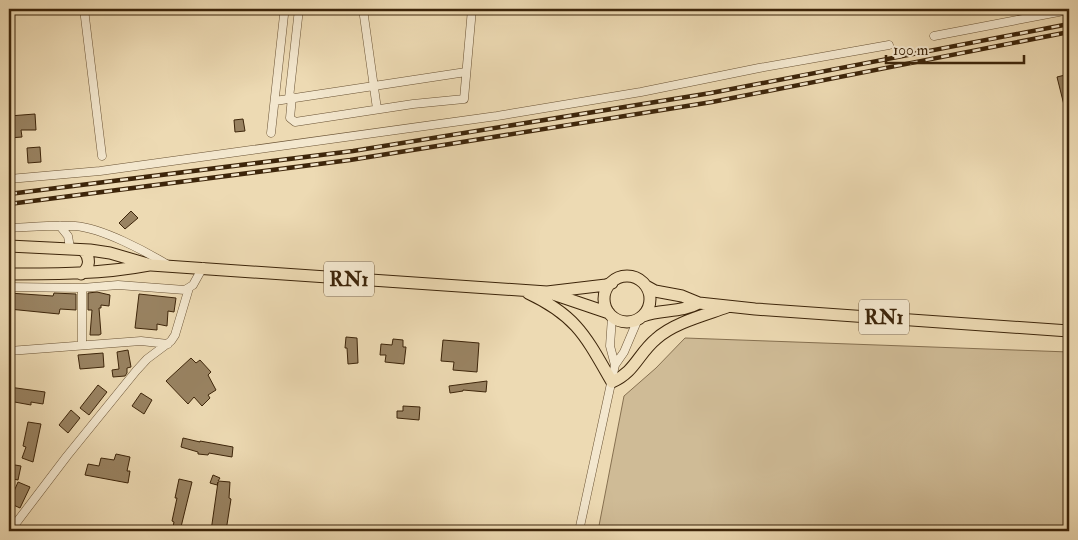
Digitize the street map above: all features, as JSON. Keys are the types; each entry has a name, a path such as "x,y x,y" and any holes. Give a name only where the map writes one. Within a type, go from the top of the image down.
{"main road":[{"name":"RN1","path":"9,246 70,248 110,253 151,265 203,267 547,292 612,283"},
{"path":"81,274 89,264 88,256 84,250"},
{"name":"RN1","path":"9,274 81,274 119,271 151,265"},
{"path":"632,277 646,286 650,302 646,312 640,318 633,322 622,322 610,315 606,308 604,297 612,283 621,278 632,277"},
{"name":"RN1","path":"646,286 656,291 682,296 699,303 1069,331"},
{"path":"523,290 547,302 573,322 586,337 612,382 623,377 632,369 650,345 668,330 728,306"},
{"name":"RN1","path":"547,292 610,315"},
{"name":"RN1","path":"640,318 654,313 682,310 699,303"}],"street":[{"path":"84,9 102,156"},
{"path":"300,9 290,118 295,122 464,98 472,9"},
{"path":"363,9 377,109"},
{"path":"934,36 1069,10"},
{"path":"271,134 284,14"},
{"path":"9,179 100,171 497,116 641,92 759,68 889,45"},
{"path":"275,101 466,72"},
{"path":"60,226 68,236 70,248"},
{"path":"9,228 76,226 93,230 142,250 168,266"},
{"path":"9,287 82,288 118,285 182,290 193,285 203,267"},
{"path":"82,288 82,346"},
{"path":"10,531 67,456 136,371 147,359 168,344 177,330 188,288"},
{"path":"610,315 610,346 615,366"},
{"path":"579,531 615,366 624,352 640,318"},
{"path":"9,351 141,341 168,344"}],"shaded area":[{"path":"685,338 1069,352 1069,531 598,531 624,396 656,368"}],"building":[{"path":"1069,74 1069,116 1067,117 1057,77"},
{"path":"35,114 36,130 21,130 22,137 9,138 9,116"},
{"path":"243,119 245,131 235,132 234,120"},
{"path":"40,147 41,162 28,163 27,148"},
{"path":"131,211 138,218 125,229 119,223"},
{"path":"97,292 110,295 109,306 101,305 101,308 99,308 101,334 90,335 92,310 88,310 88,293"},
{"path":"9,293 53,296 54,293 76,294 76,310 60,309 59,314 9,309"},
{"path":"139,294 176,298 174,312 168,311 167,326 157,324 157,330 135,328"},
{"path":"346,337 357,338 358,363 348,364 347,348 345,348"},
{"path":"393,339 403,340 403,347 406,347 404,364 385,362 386,355 380,355 381,344 392,345"},
{"path":"443,340 479,343 477,372 453,370 454,362 441,361"},
{"path":"128,350 131,367 127,368 125,376 113,377 112,370 119,369 117,352"},
{"path":"103,353 104,367 80,369 78,355"},
{"path":"191,358 196,363 200,360 211,372 208,375 216,390 208,395 210,398 202,406 194,397 188,404 166,381"},
{"path":"487,381 486,392 463,390 450,393 449,386"},
{"path":"98,385 107,392 89,415 80,408"},
{"path":"9,387 45,392 43,404 31,402 31,405 9,401"},
{"path":"141,393 152,400 144,414 132,406"},
{"path":"403,406 420,407 419,420 397,418 397,411 403,411"},
{"path":"71,410 80,418 68,433 59,425"},
{"path":"28,422 41,424 33,462 22,458 26,447 23,446"},
{"path":"183,438 233,447 232,457 209,453 208,455 198,454 198,452 181,447"},
{"path":"116,454 130,457 127,471 130,471 128,483 85,475 88,464 99,466 101,458 114,460"},
{"path":"9,464 21,466 18,480 9,478"},
{"path":"213,475 220,478 218,481 230,482 229,498 231,499 226,531 211,531 218,482 217,485 210,483"},
{"path":"179,479 192,482 180,531 172,531 177,498 175,498"},
{"path":"18,482 30,487 20,508 9,503"}],"railway":[{"path":"9,194 353,151 711,93 1069,24"},
{"path":"9,204 350,160 712,102 1069,32"}]}
